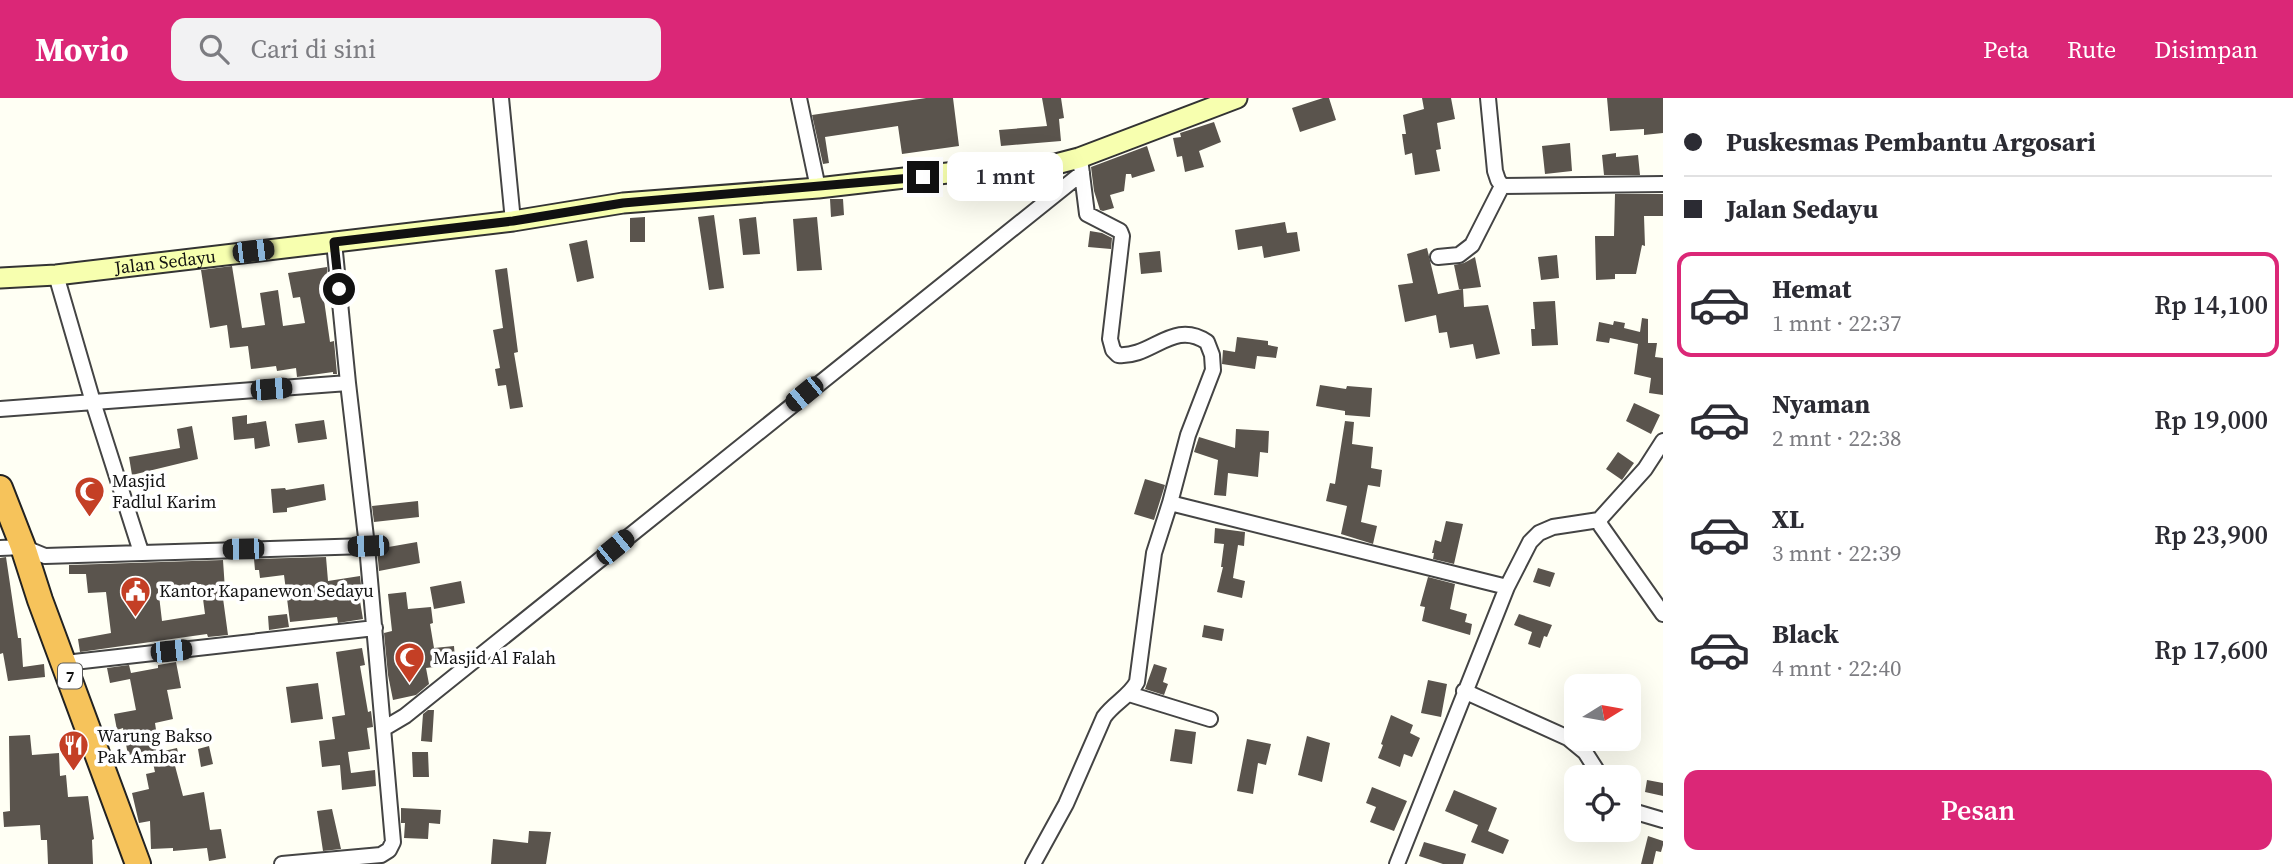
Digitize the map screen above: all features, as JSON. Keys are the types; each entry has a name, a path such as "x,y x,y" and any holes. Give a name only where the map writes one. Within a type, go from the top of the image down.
{"highway":[{"name":"7","path":"0,488 12,547 40,600 138,864"}],"street":[{"path":"502,98 513,221"},
{"path":"799,98 818,188"},
{"name":"Jalan Sedayu","path":"0,278 56,275 513,221 623,203 818,188 982,169 1081,165 1237,98"},
{"path":"1488,98 1495,171 1502,186"},
{"path":"1033,864 1066,804 1104,717 1112,706 1129,694 1138,681 1154,553 1188,435 1213,370 1212,355 1207,342 1189,334 1180,334 1131,355 1118,355 1113,350 1110,339 1122,236 1120,231 1087,214 1081,165"},
{"path":"383,729 405,716 1081,165"},
{"path":"1502,186 1663,184"},
{"path":"1438,257 1459,255 1472,245 1502,186"},
{"path":"282,864 381,855 389,850 393,842 368,546 334,242"},
{"path":"56,275 141,552"},
{"path":"0,409 348,383"},
{"path":"1663,441 1645,469 1604,514 1601,526 1663,614"},
{"path":"1170,503 1507,587"},
{"path":"1397,864 1464,691 1507,587 1530,542 1539,533 1553,527 1604,514"},
{"path":"12,547 45,556 368,546"},
{"path":"65,663 375,628"},
{"path":"1464,691 1568,738 1585,752 1593,765"},
{"path":"1129,694 1210,719"},
{"path":"1641,814 1663,820"}],"building":[{"path":"926,98 953,98 959,146 902,154 898,126 825,137 829,163 823,164 812,115"},
{"path":"1042,98 1061,98 1064,118 1059,119 1061,141 1001,146 999,130 1047,126"},
{"path":"1329,98 1336,120 1300,132 1292,108"},
{"path":"1422,98 1451,98 1455,119 1437,123 1441,149 1436,150 1440,171 1415,175 1412,153 1405,155 1403,115 1424,109"},
{"path":"1607,98 1663,98 1663,133 1644,135 1644,129 1610,131"},
{"path":"1214,122 1221,142 1199,151 1204,167 1185,172 1182,156 1177,157 1173,138 1181,137 1180,133"},
{"path":"1570,143 1572,171 1545,174 1542,146"},
{"path":"1147,146 1155,171 1132,178 1131,174 1126,174 1124,191 1110,195 1114,208 1100,210 1091,167"},
{"path":"1616,153 1616,157 1638,155 1640,175 1604,175 1602,155"},
{"path":"1048,177 1049,187 1030,190 1029,178"},
{"path":"1615,194 1663,194 1663,216 1644,216 1645,246 1642,245 1636,274 1615,274 1615,279 1596,280 1595,236 1614,236"},
{"path":"830,199 843,199 844,215 831,217"},
{"path":"714,215 724,288 709,290 698,217"},
{"path":"645,217 645,242 630,242 630,218"},
{"path":"756,217 760,254 743,255 739,219"},
{"path":"817,217 822,270 797,271 793,219"},
{"path":"1285,222 1287,233 1297,232 1300,251 1264,258 1262,246 1238,250 1235,230"},
{"path":"1090,231 1112,238 1111,249 1088,247"},
{"path":"587,240 594,278 577,282 569,244"},
{"path":"1427,248 1438,294 1462,289 1459,289 1454,265 1475,257 1481,287 1463,289 1464,307 1488,305 1500,354 1476,359 1473,344 1450,348 1447,332 1439,333 1436,315 1405,322 1398,285 1413,283 1407,254"},
{"path":"1160,251 1162,272 1141,274 1139,253"},
{"path":"1557,255 1559,278 1541,280 1538,257"},
{"path":"232,266 242,328 265,325 260,293 278,290 283,326 305,323 300,297 293,298 288,273 327,267 329,292 323,293 330,342 334,341 337,374 333,372 297,377 296,368 277,371 276,366 251,369 248,346 230,348 227,325 210,328 201,270"},
{"path":"507,268 518,352 514,353 523,407 510,409 506,385 498,386 495,369 500,368 493,330 503,328 495,270"},
{"path":"1555,301 1558,345 1532,346 1531,329 1535,329 1533,302"},
{"path":"1642,318 1648,319 1648,343 1657,343 1655,357 1663,358 1663,395 1649,393 1651,378 1634,374 1638,344 1610,338 1609,343 1596,341 1599,322 1613,325 1614,321 1625,323 1624,328 1640,332"},
{"path":"1237,337 1268,341 1268,345 1278,347 1276,358 1257,356 1255,369 1222,364 1223,350 1235,352"},
{"path":"1320,385 1346,389 1347,386 1372,388 1370,417 1345,415 1345,411 1316,406"},
{"path":"1634,403 1660,415 1651,434 1626,421"},
{"path":"247,415 247,424 266,421 270,446 255,449 254,438 234,440 232,417"},
{"path":"324,420 327,439 298,443 295,424"},
{"path":"1345,421 1354,422 1352,444 1373,447 1371,468 1382,470 1380,487 1368,485 1361,522 1377,526 1373,544 1341,534 1347,506 1326,501 1330,483 1335,484"},
{"path":"192,426 198,459 132,475 129,457 180,448 177,429"},
{"path":"1236,429 1269,431 1268,453 1260,452 1258,477 1228,473 1226,496 1214,495 1218,460 1194,452 1199,437 1235,448"},
{"path":"1618,452 1634,463 1622,480 1606,469"},
{"path":"1145,479 1165,485 1154,520 1134,514"},
{"path":"324,484 326,500 287,508 287,512 273,513 271,489 286,490"},
{"path":"418,501 419,517 374,522 372,506"},
{"path":"1446,521 1463,524 1454,564 1433,559 1435,540 1441,542"},
{"path":"1215,528 1245,532 1244,546 1238,545 1233,578 1245,581 1242,598 1217,592 1223,567 1224,544 1214,543"},
{"path":"417,542 420,563 379,571 377,549"},
{"path":"6,557 18,638 21,638 23,667 44,664 45,677 8,681 3,653 0,654 0,558"},
{"path":"326,557 328,581 360,576 362,594 359,595 363,619 338,623 337,617 290,622 284,575 260,578 259,570 255,570 254,559"},
{"path":"223,560 225,590 222,591 228,635 208,637 207,634 80,652 78,639 111,633 106,592 88,593 86,574 69,574 69,565","holes":["201,584 205,614 162,621 158,587"]},
{"path":"1538,568 1555,573 1550,587 1533,582"},
{"path":"1428,577 1455,584 1450,609 1467,614 1465,622 1472,624 1470,635 1422,621 1425,607 1420,606"},
{"path":"461,581 465,603 434,609 430,587"},
{"path":"406,592 408,609 431,607 433,623 430,624 434,648 454,646 455,659 433,661 434,667 426,668 429,684 416,695 393,700 384,633 392,631 388,594"},
{"path":"287,614 289,627 269,630 268,616"},
{"path":"1519,614 1552,625 1540,648 1528,644 1532,632 1514,625"},
{"path":"1204,625 1224,629 1222,641 1202,637"},
{"path":"362,648 365,665 360,666 373,727 367,728 370,749 348,752 351,773 375,770 376,786 342,790 340,765 322,767 319,741 335,739 332,717 345,715 336,652"},
{"path":"176,662 181,688 167,690 173,719 155,723 159,750 128,755 123,728 117,730 114,714 136,710 130,679 110,683 107,668 129,665 131,673"},
{"path":"1154,664 1167,668 1163,682 1168,684 1164,695 1145,689"},
{"path":"1428,680 1447,684 1441,717 1421,713"},
{"path":"318,683 323,719 291,723 286,687"},
{"path":"434,710 432,742 421,741 423,714"},
{"path":"1391,715 1413,725 1410,733 1420,738 1412,757 1404,754 1400,767 1378,758"},
{"path":"1175,729 1196,732 1192,764 1170,761"},
{"path":"30,735 32,755 59,753 60,776 66,775 68,797 88,796 94,839 93,864 48,864 47,840 41,840 40,825 4,827 3,812 10,811 9,736"},
{"path":"1307,736 1330,743 1322,782 1298,775"},
{"path":"1247,739 1271,744 1266,765 1258,763 1253,794 1237,791"},
{"path":"209,746 213,764 201,767 198,749"},
{"path":"177,748 180,761 174,762 183,796 204,792 210,830 221,829 226,858 209,861 207,848 173,851 173,848 151,849 150,821 139,823 132,793 149,789 146,774 155,772 151,754"},
{"path":"412,752 428,752 429,777 413,777"},
{"path":"1647,780 1663,783 1663,796 1645,792"},
{"path":"1372,787 1407,801 1394,831 1370,822 1376,807 1366,803"},
{"path":"1454,790 1497,808 1488,831 1509,840 1503,854 1471,842 1478,825 1445,811"},
{"path":"401,808 441,810 440,824 429,823 428,839 404,838 405,823 401,823"},
{"path":"332,809 341,849 323,851 317,811"},
{"path":"529,831 551,832 546,864 491,864 493,839 528,843"},
{"path":"1648,836 1663,841 1663,845 1661,852 1656,851 1653,864 1641,864"},
{"path":"1424,842 1466,854 1463,864 1443,864 1419,856"}],"place":[{"name":"Masjid Fadlul Karim","path":"89,518"},
{"name":"Kantor Kapanewon Sedayu","path":"136,618"},
{"name":"Masjid Al Falah","path":"410,685"},
{"name":"Warung Bakso Pak Ambar","path":"74,773"}],"route":[{"path":"339,289 334,242 513,221 623,203 923,177"}]}
